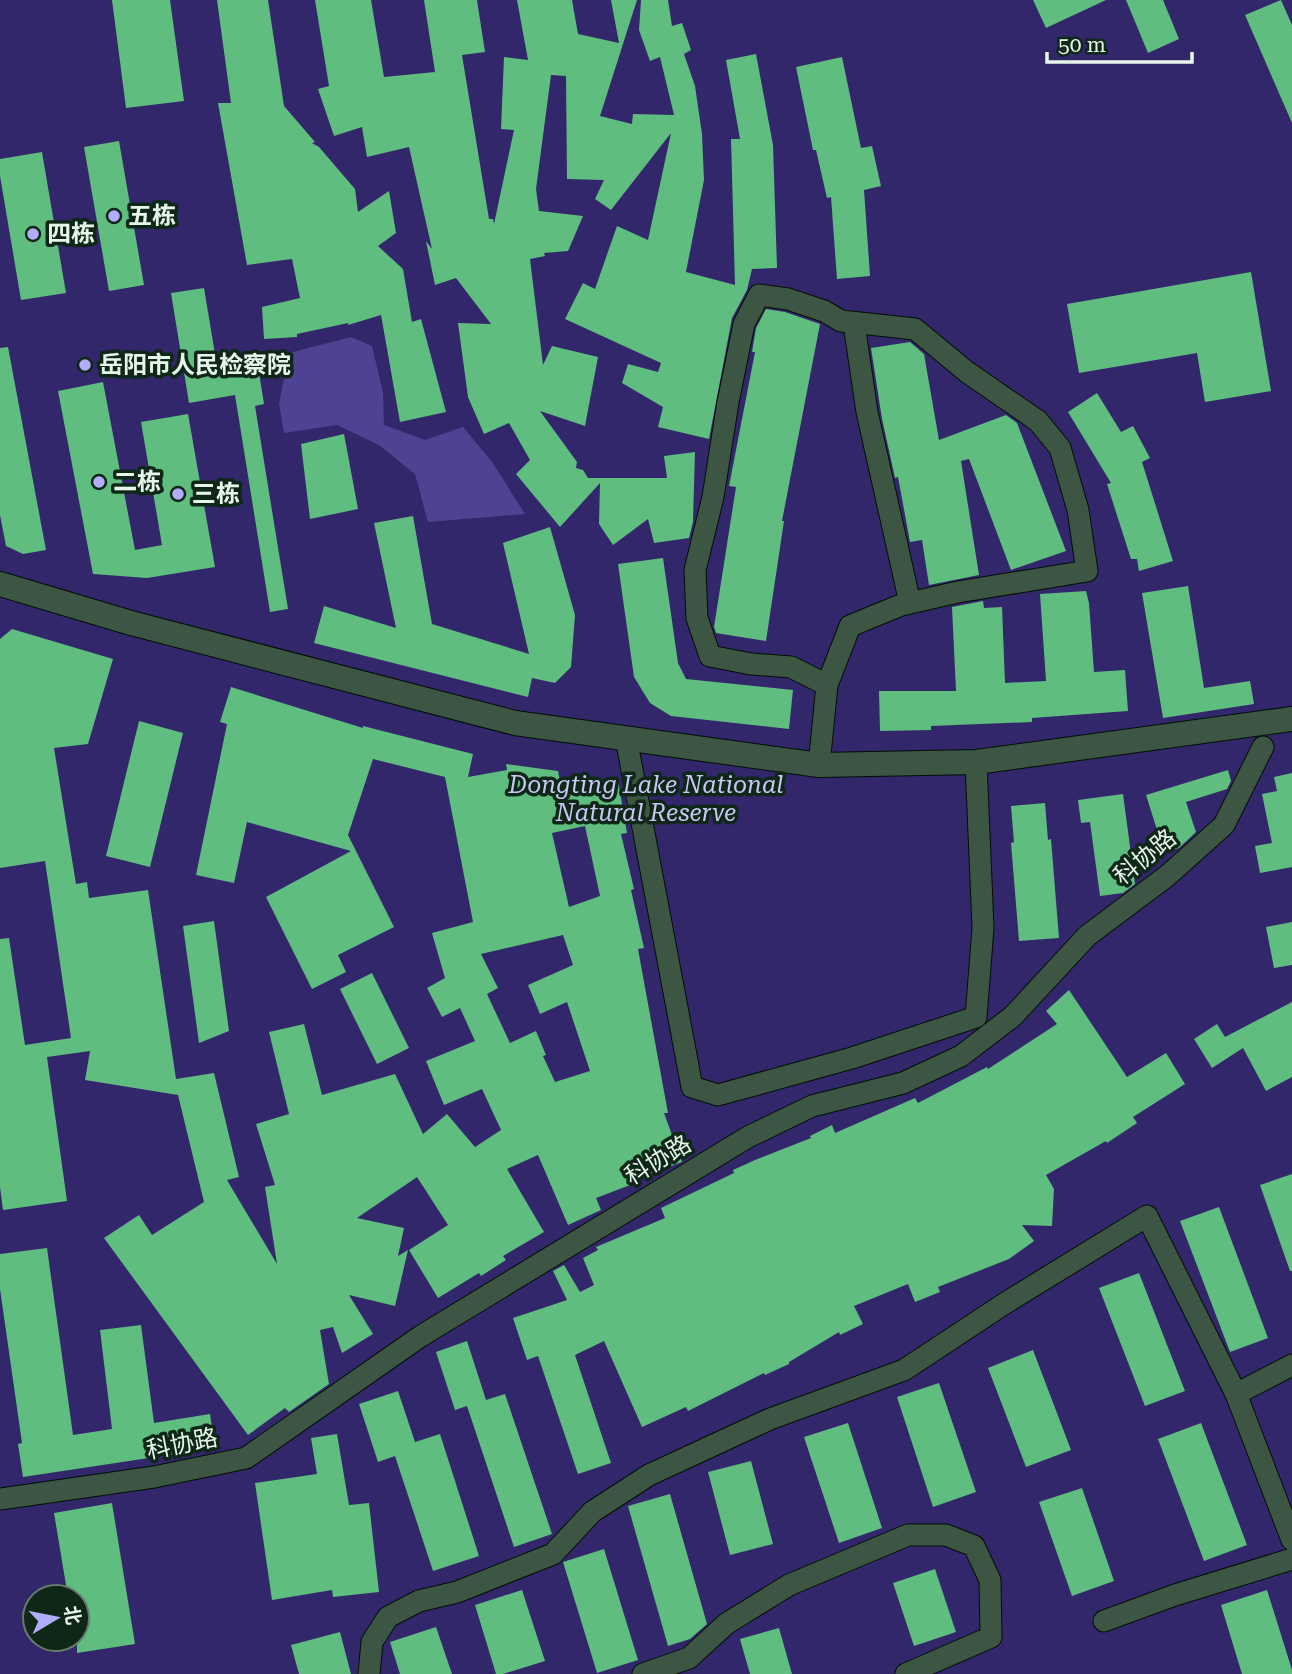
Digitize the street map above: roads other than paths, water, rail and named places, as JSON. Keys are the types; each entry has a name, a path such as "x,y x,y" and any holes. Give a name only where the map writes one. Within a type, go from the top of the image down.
{"street":[{"path":"819,765 827,685 850,626 910,603 958,592 1087,571 1078,510 1060,448 1038,421 967,372 915,329 854,324 788,299 760,295 744,324 713,497 695,569 697,618 710,656 751,664 791,667 827,685"},
{"path":"854,324 867,412 910,603"},
{"path":"0,584 131,623 515,723 819,765 976,762 1292,719"},
{"path":"626,738 692,1087 718,1095 852,1058 976,1017 983,928 976,762"},
{"name":"科协路","path":"0,1499 154,1477 246,1458 421,1336 748,1137 812,1106 903,1083 961,1056 1013,1016 1087,936 1167,876 1224,825 1263,747"},
{"path":"369,1674 372,1642 388,1617 419,1601 457,1592 553,1555 592,1512 649,1475 769,1419 904,1370 1007,1301 1147,1216 1236,1394 1292,1540"},
{"path":"1236,1394 1292,1365"},
{"path":"643,1674 689,1658 726,1624 789,1585 908,1535 946,1535 974,1546 990,1580 992,1637 906,1674"},
{"path":"1104,1621 1175,1595 1292,1559"}],"place":[{"name":"五栋","path":"114,216"},
{"name":"四栋","path":"33,234"},
{"name":"岳阳市人民检察院","path":"85,365"},
{"name":"二栋","path":"99,482"},
{"name":"三栋","path":"178,494"}],"park label":[{"name":"Dongting Lake National Natural Reserve","path":"646,799"}]}
